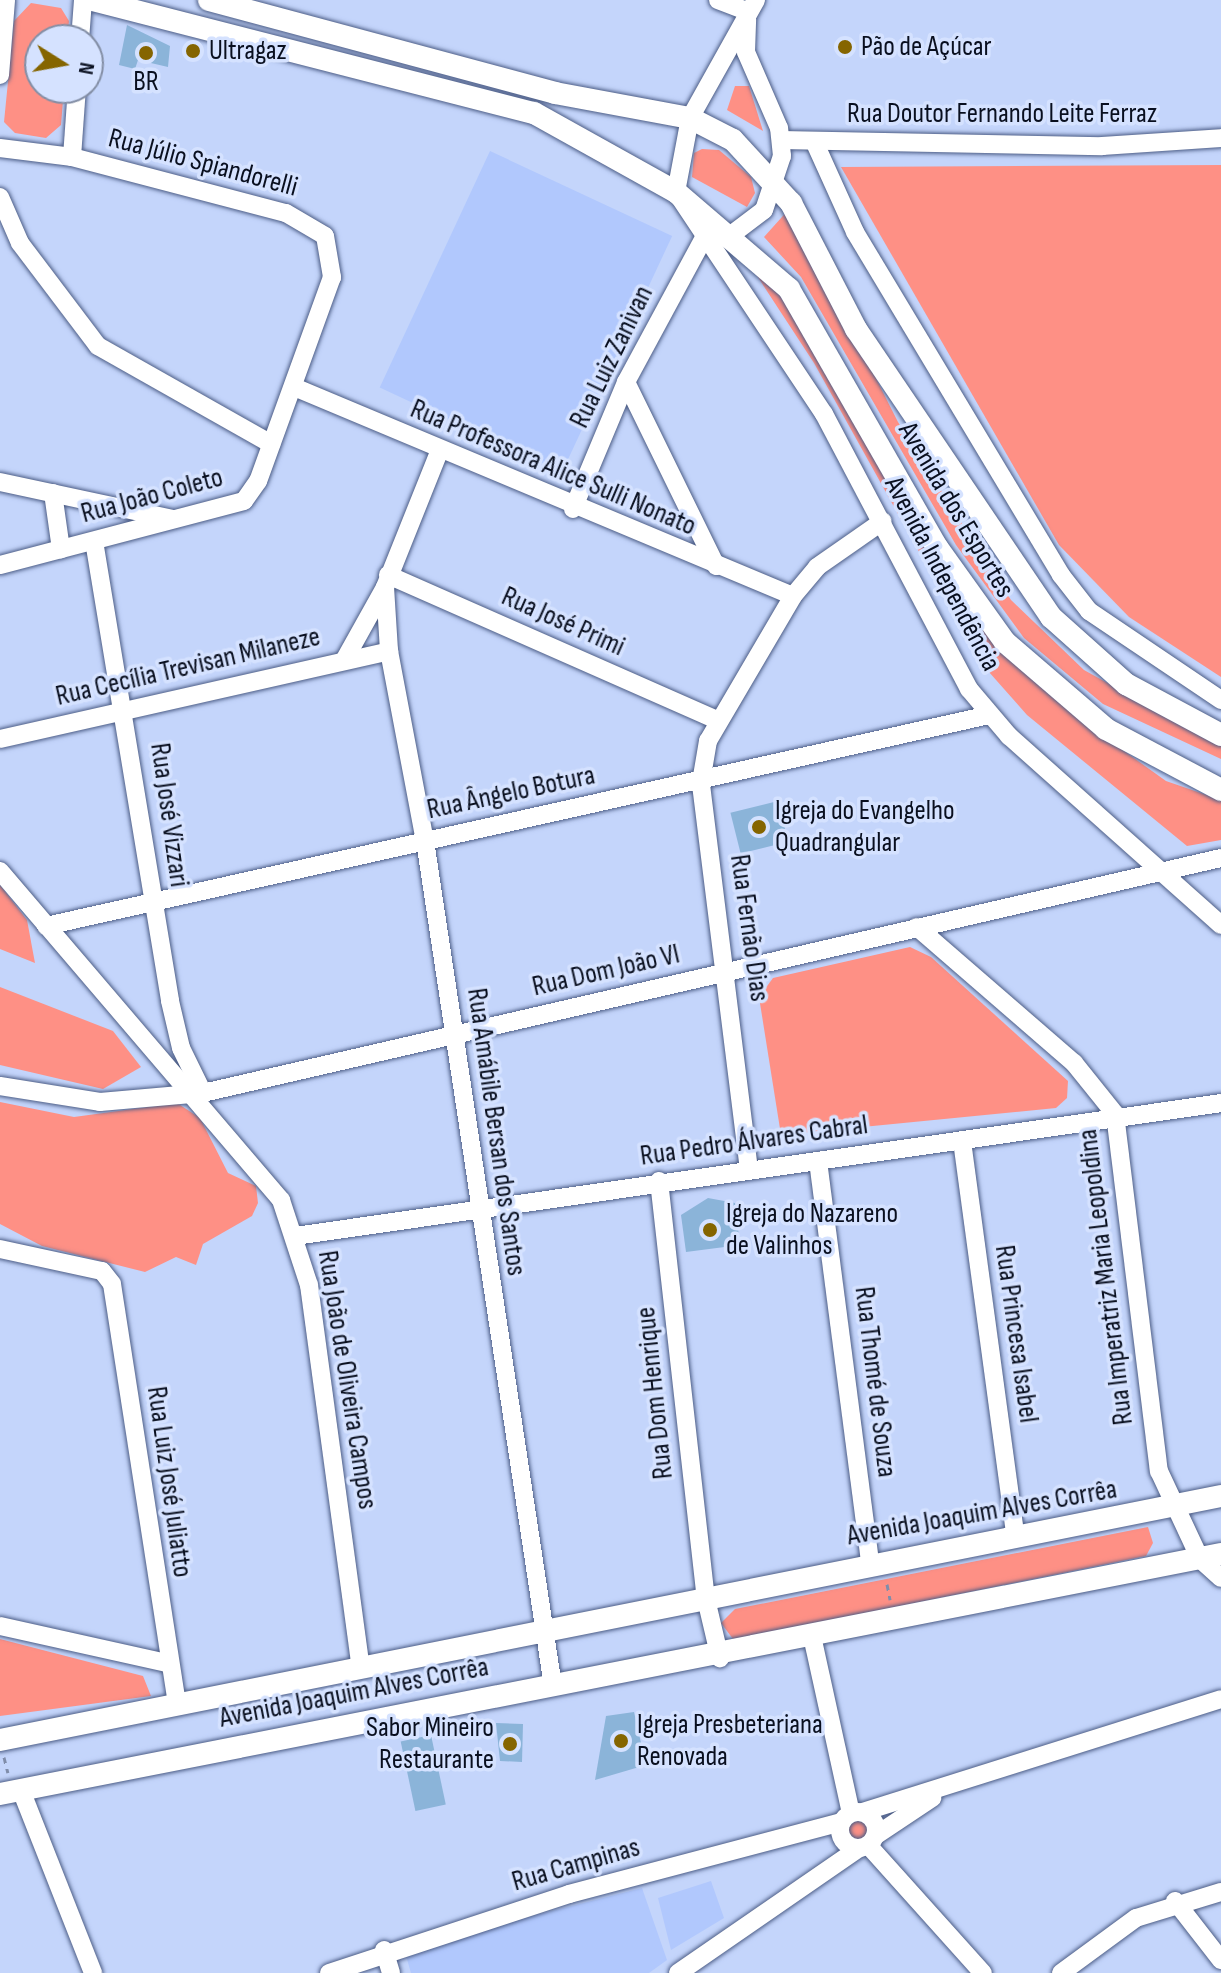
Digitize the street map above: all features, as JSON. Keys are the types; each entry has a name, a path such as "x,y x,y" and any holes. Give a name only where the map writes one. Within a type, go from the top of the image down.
{"main road":[{"name":"Avenida dos Esportes","path":"93,0 534,113 676,192 731,235 789,289 937,547 1005,642 1106,729 1221,790"},
{"name":"Avenida dos Esportes","path":"209,0 555,93 690,118 733,140 775,183 856,329 1051,617 1126,684 1221,735"},
{"name":"Avenida Joaquim Alves Corrêa","path":"0,1740 177,1703 540,1636 877,1562 1015,1535 1175,1510 1221,1496"},
{"name":"Avenida Joaquim Alves Corrêa","path":"11,1792 553,1686 720,1658 894,1617 1210,1556"}],"street":[{"path":"0,75 6,0"},
{"path":"81,24 83,0"},
{"path":"718,0 750,9"},
{"path":"750,9 753,74 781,140 775,183 764,210 731,235 707,232 676,192 676,162 690,118 750,9"},
{"path":"715,70 753,74"},
{"path":"72,157 76,104"},
{"name":"Rua Doutor Fernando Leite Ferraz","path":"781,140 1102,146 1221,138"},
{"path":"814,141 855,232 1061,575 1089,611 1221,700"},
{"name":"Rua Júlio Spiandorelli","path":"0,148 72,157 286,213 325,236 329,293 294,387"},
{"path":"0,197 20,243 98,346 271,444"},
{"name":"Rua Luiz Zanivan","path":"573,509 626,382 707,232"},
{"name":"Avenida Independência","path":"707,232 883,521 950,660 989,715 1221,925"},
{"path":"626,382 716,566"},
{"name":"Rua João Coleto","path":"0,565 244,501 294,387"},
{"name":"Rua Professora Alice Sulli Nonato","path":"294,387 573,509 793,596"},
{"path":"345,659 386,581 439,452"},
{"path":"0,482 176,520"},
{"path":"53,493 61,549"},
{"name":"Rua Fernão Dias","path":"749,1170 727,971 701,782 715,719 793,596 817,567 883,521"},
{"name":"Rua José Vizzari","path":"94,541 125,711 153,901 181,1048 195,1094"},
{"name":"Rua Amábile Bersan dos Santos","path":"386,581 389,651 425,841 540,1636 553,1686"},
{"name":"Rua José Primi","path":"386,581 715,719"},
{"name":"Rua Cecília Trevisan Milaneze","path":"0,739 389,651"},
{"name":"Rua Ângelo Botura","path":"46,926 701,782 989,715"},
{"name":"Rua Dom João VI","path":"0,1086 100,1102 195,1094 1160,869 1221,858"},
{"name":"Rua João de Oliveira Campos","path":"0,871 195,1094 281,1200 309,1285 361,1668"},
{"name":"Rua Imperatriz Maria Leopoldina","path":"917,927 1074,1063 1115,1114 1154,1442 1175,1510 1210,1556"},
{"name":"Rua Pedro Álvares Cabral","path":"295,1236 659,1181 962,1141 1115,1114 1221,1103"},
{"name":"Rua Princesa Isabel","path":"962,1141 1015,1535"},
{"name":"Rua Thomé de Souza","path":"818,1161 877,1562"},
{"name":"Rua Dom Henrique","path":"659,1181 706,1599"},
{"name":"Rua Luiz José Juliatto","path":"0,1249 102,1271 112,1284 167,1663 177,1703"},
{"path":"1210,1556 1221,1578"},
{"path":"706,1599 720,1658"},
{"path":"0,1626 167,1663"},
{"path":"812,1636 852,1816 843,1839 868,1843 983,1973"},
{"name":"Rua Campinas","path":"329,1973 384,1950 948,1788 1221,1699"},
{"name":"Rua Campinas","path":"678,1973 948,1788"},
{"path":"11,1792 93,1973"},
{"path":"852,1816 873,1819 868,1843"},
{"path":"1061,1973 1136,1918 1175,1901 1221,1892"},
{"path":"1175,1901 1221,1960"},
{"path":"384,1950 391,1973"}],"path":[{"path":"877,1562 894,1617"},
{"path":"0,1740 11,1792"}],"shaded area":[{"path":"31,3 61,8 69,21 69,24 24,24 24,104 63,104 61,125 46,138 15,133 4,122 14,21"},
{"path":"735,86 749,86 763,131 727,110"},
{"path":"702,149 719,150 751,177 755,193 747,207 692,177 694,153"},
{"path":"490,151 672,236 562,472 380,388"},
{"path":"1221,165 1221,677 1129,617 1059,545 841,167"},
{"path":"790,208 898,422 1011,600 1084,670 1221,746 1221,759 1103,704 1024,638 956,545 801,277 764,237"},
{"path":"746,259 782,292 962,604 1005,654 1110,741 1166,781 1221,800 1221,840 1187,846 1027,715 981,663 814,363"},
{"path":"0,885 27,920 35,963 0,949"},
{"path":"910,947 931,957 1068,1081 1067,1098 1056,1108 781,1135 759,997 773,978"},
{"path":"0,987 113,1031 141,1067 103,1089 0,1065"},
{"path":"0,1102 74,1117 177,1103 200,1118 228,1173 256,1186 258,1203 252,1216 203,1244 196,1265 176,1257 145,1272 42,1246 0,1224"},
{"path":"1148,1527 1153,1543 1146,1556 748,1637 733,1639 721,1623 735,1609"},
{"path":"0,1639 143,1676 151,1696 0,1716"},
{"path":"854,1821 862,1821 868,1831 862,1841 854,1841 848,1835 848,1827"},
{"path":"711,1881 724,1918 671,1950 658,1898"},
{"path":"642,1888 667,1960 649,1973 411,1973 404,1949"}],"building":[{"name":"BR","path":"127,25 170,46 168,67 138,60 135,69 119,65"},
{"name":"Igreja do Evangelho Quadrangular","path":"778,801 788,842 741,854 730,813"},
{"name":"Igreja do Nazareno de Valinhos","path":"708,1198 735,1203 740,1245 686,1252 681,1215"},
{"name":"Igreja Presbeteriana Renovada","path":"634,1712 646,1765 595,1780 606,1716"},
{"name":"Sabor Mineiro Restaurante","path":"496,1723 523,1724 522,1762 500,1761"},
{"path":"431,1735 446,1804 415,1811 401,1741"}],"place":[{"name":"Pão de Açúcar","path":"845,47"},
{"name":"Ultragaz","path":"193,51"},
{"name":"BR","path":"146,53"},
{"name":"Igreja do Evangelho Quadrangular","path":"759,827"},
{"name":"Igreja do Nazareno de Valinhos","path":"710,1230"},
{"name":"Igreja Presbeteriana Renovada","path":"621,1741"},
{"name":"Sabor Mineiro Restaurante","path":"510,1744"}]}
